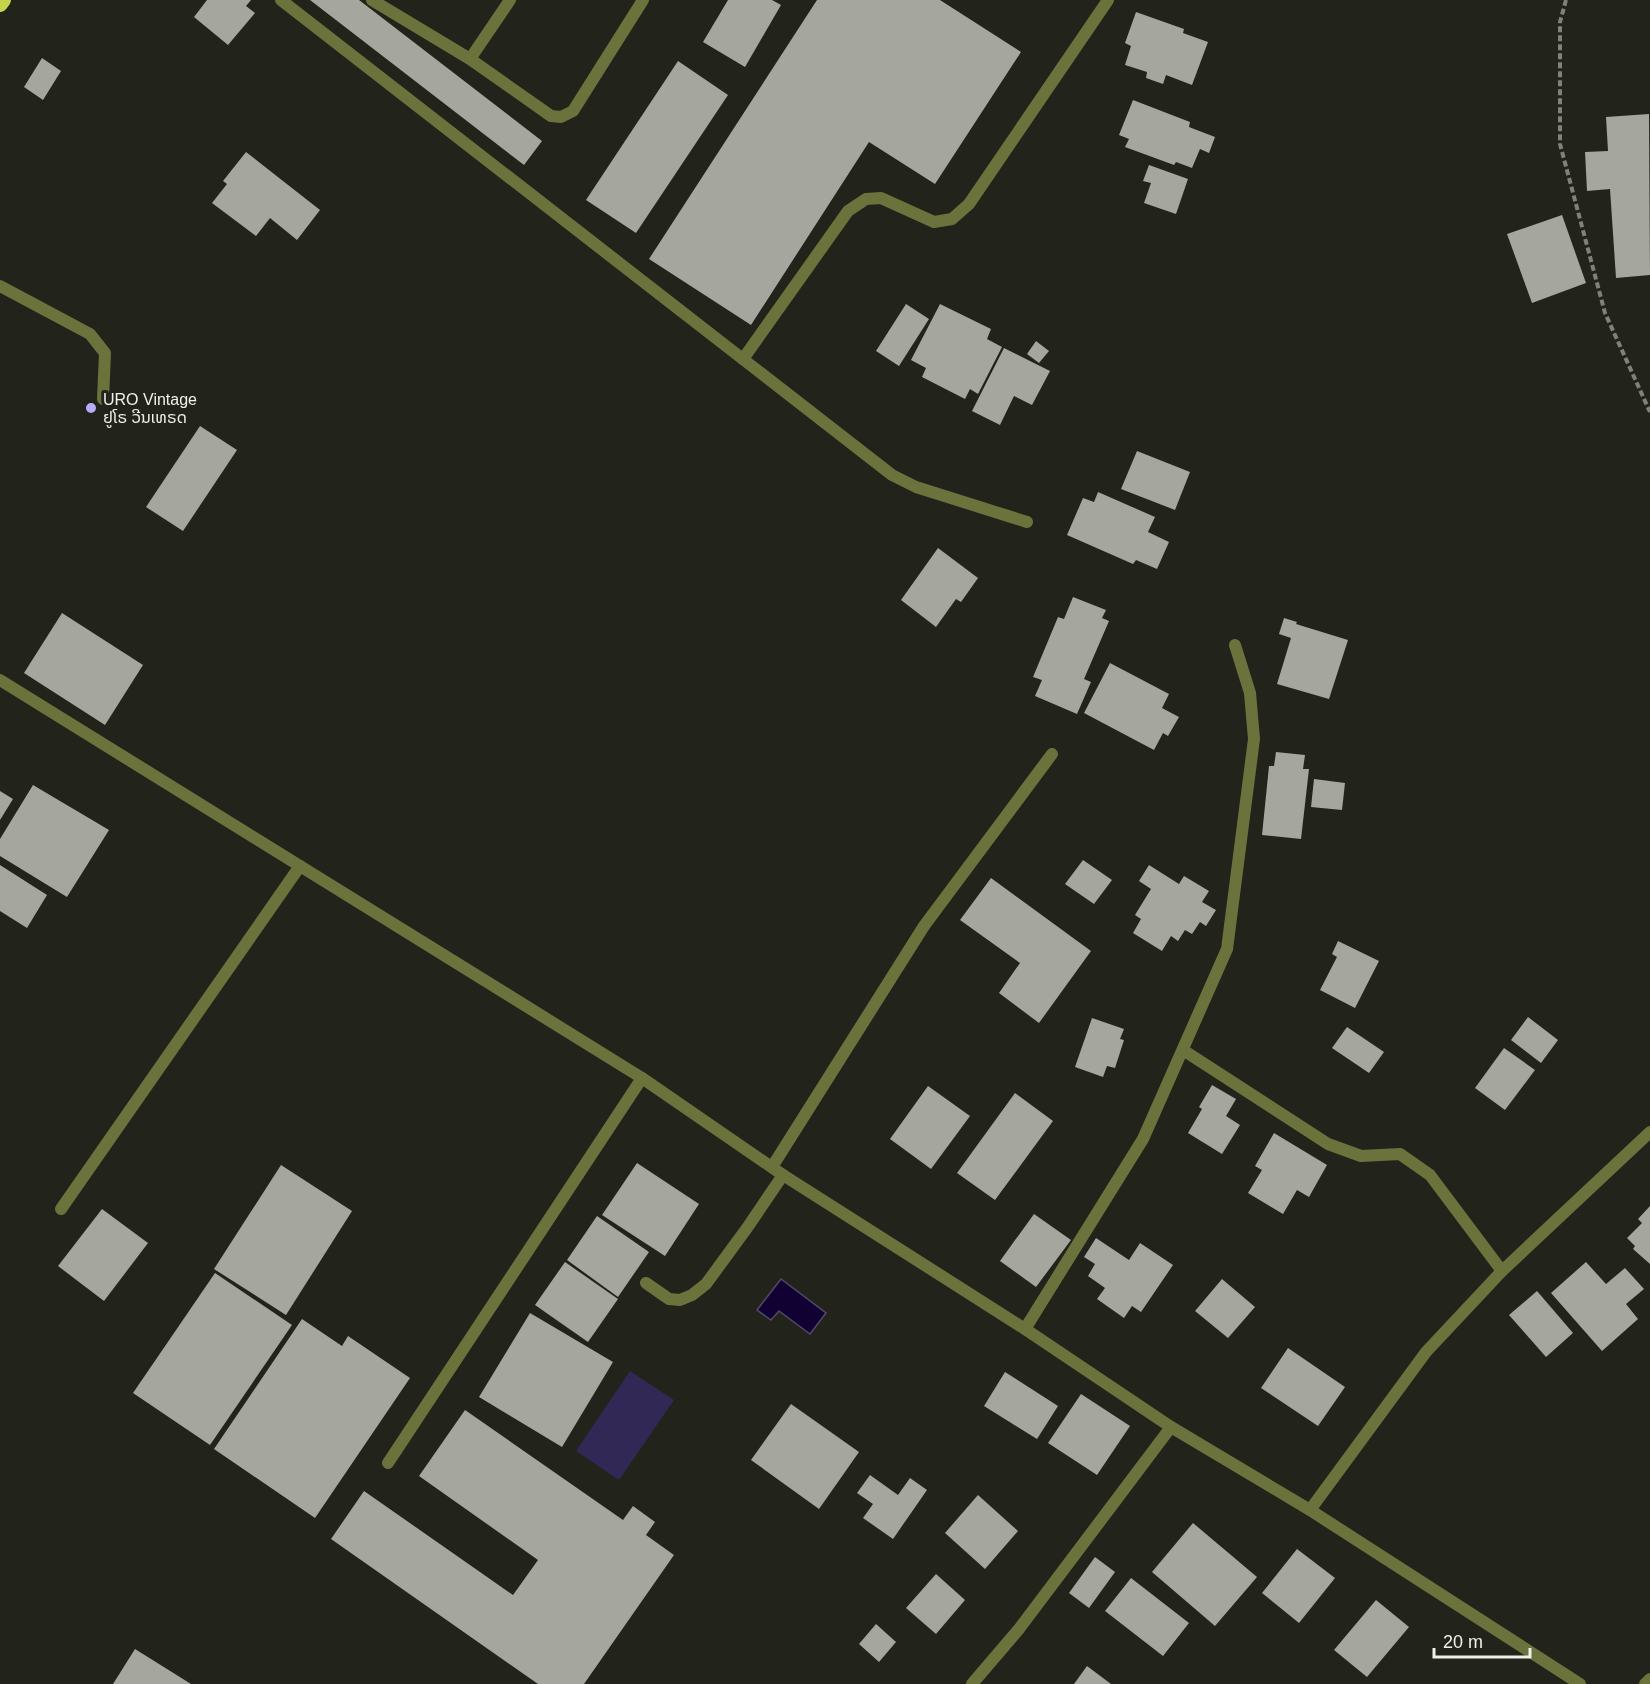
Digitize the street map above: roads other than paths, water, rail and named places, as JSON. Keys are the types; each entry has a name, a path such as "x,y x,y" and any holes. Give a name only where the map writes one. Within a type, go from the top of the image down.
{"highway":[{"path":"0,4 3,0"}],"street":[{"path":"281,0 892,475 916,487 1027,522"},
{"path":"372,0 470,59 551,116 561,117 573,111 643,0"},
{"path":"470,59 510,0"},
{"path":"743,359 848,212 857,205 866,199 881,198 934,222 952,219 969,204 1108,0"},
{"path":"0,286 90,334 105,353 103,399"},
{"path":"1025,1329 1143,1139 1227,949 1254,739 1250,693 1235,645"},
{"path":"0,680 642,1078 772,1167 1025,1329 1171,1427 1310,1510 1580,1684"},
{"path":"772,1167 924,926 1052,754"},
{"path":"61,1209 300,866"},
{"path":"1183,1050 1328,1144 1361,1156 1400,1154 1430,1175 1502,1271"},
{"path":"388,1463 642,1078"},
{"path":"1310,1510 1426,1352 1502,1271 1650,1132"},
{"path":"646,1283 669,1299 680,1300 692,1295 706,1284 783,1174"},
{"path":"972,1684 1019,1629 1171,1427"},
{"path":"1645,1684 1650,1679"}],"place":[{"name":"URO Vintage ຢູໂຣ ວີນເທຣດ","path":"91,408"}]}
